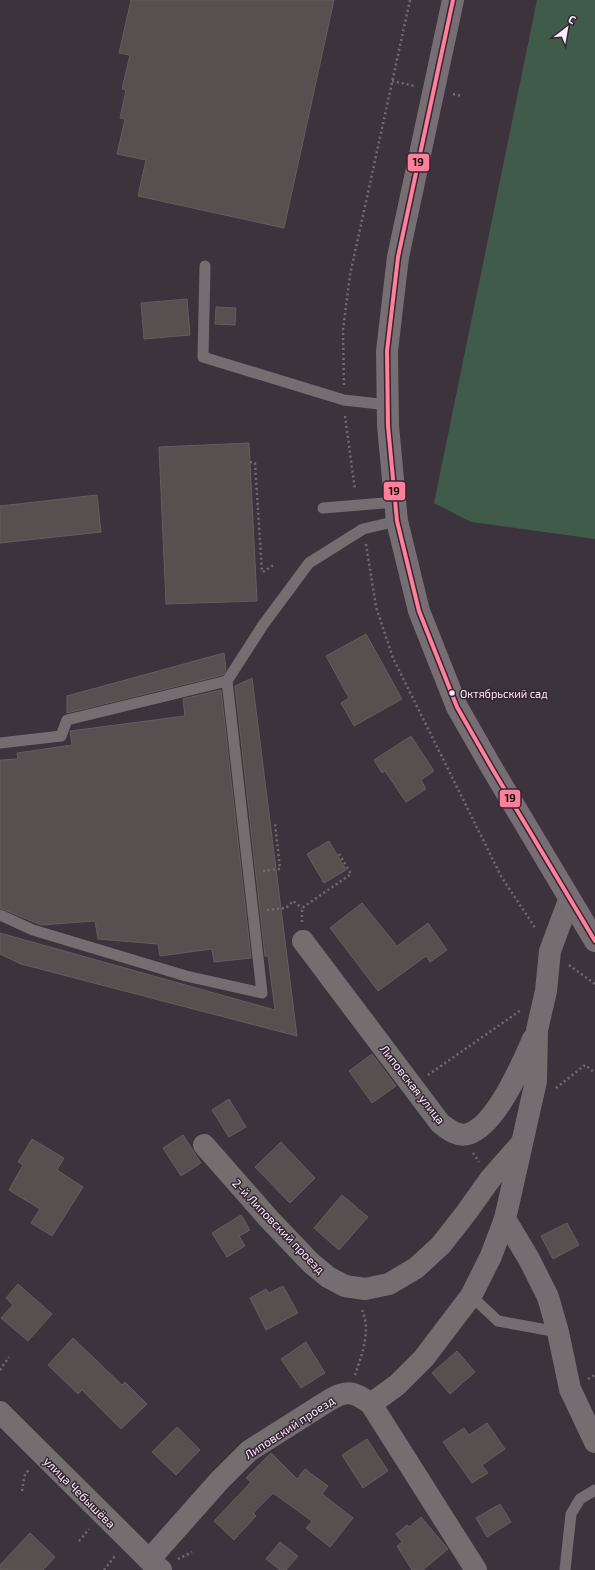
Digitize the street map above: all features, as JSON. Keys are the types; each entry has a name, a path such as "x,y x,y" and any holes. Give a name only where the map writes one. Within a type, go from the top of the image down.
{"main road":[{"path":"453,0 398,257 387,350 390,457 396,512 419,611 457,707 569,900 593,935"}],"street":[{"path":"371,1404 397,1385 424,1358 471,1296 491,1256 505,1219 520,1144 536,1081 537,1030 546,991 550,951 569,900"},
{"name":"Липовская улица","path":"303,940 440,1123 450,1131 460,1134 468,1134 481,1126 494,1112 515,1079 537,1030"},
{"name":"2-й Липовский проезд","path":"204,1145 269,1219 311,1263 328,1277 345,1286 365,1289 389,1284 416,1268 441,1245 491,1178 520,1144"},
{"path":"505,1219 529,1259 548,1297 558,1332 570,1389 595,1442"},
{"name":"Липовский проезд","path":"155,1565 219,1481 249,1451 331,1399 340,1394 349,1392 360,1396 371,1404 476,1570"},
{"name":"улица Чебышёва","path":"3,1421 155,1565"}],"lane":[{"path":"205,266 203,357 344,400 388,405"},
{"path":"322,508 396,512"},
{"path":"0,915 33,930 186,976 262,993 227,681 263,625 310,563 363,529 396,512"},
{"path":"0,743 61,736 67,720 227,681"},
{"path":"471,1296 498,1321 558,1332"},
{"path":"565,1570 571,1514 580,1498 595,1490"}],"path":[{"path":"250,462 255,463 262,572 275,564"},
{"path":"248,874 280,869 275,823"},
{"path":"302,908 351,874 338,852"},
{"path":"253,912 286,908 293,901 302,908"},
{"path":"302,908 303,940"},
{"path":"413,1085 546,991"},
{"path":"345,1286 357,1300 366,1317 366,1336 349,1392"},
{"path":"0,1370 9,1357"}],"green space":[{"path":"537,0 595,0 595,539 471,522 434,503"}],"building":[{"path":"131,0 334,0 284,228 138,196 146,160 117,154 125,119 120,118 126,90 122,89 130,55 119,53"},
{"path":"187,299 190,335 144,339 141,303"},
{"path":"216,307 236,308 235,325 215,324"},
{"path":"249,443 257,601 166,604 159,447"},
{"path":"97,495 101,532 0,543 0,506"},
{"path":"366,634 402,699 354,726 341,703 349,698 326,656"},
{"path":"224,653 226,670 223,675 67,713 67,696"},
{"path":"252,678 297,1036 21,964 0,954 0,933 275,1010 268,956 265,956 235,686"},
{"path":"221,690 251,958 214,962 212,949 160,956 158,944 98,939 95,921 41,925 0,908 0,760 18,759 17,753 72,745 70,731 185,716 183,699"},
{"path":"411,736 434,771 421,780 426,789 406,802 385,771 382,773 374,760"},
{"path":"329,841 346,870 324,883 307,854"},
{"path":"362,903 397,946 428,923 447,950 430,962 426,956 378,991 330,928"},
{"path":"372,1054 396,1086 372,1103 349,1071"},
{"path":"229,1099 246,1127 229,1137 212,1110"},
{"path":"183,1135 201,1163 181,1176 163,1148"},
{"path":"32,1139 64,1158 57,1170 83,1187 52,1236 31,1223 40,1209 9,1190 23,1165 18,1162"},
{"path":"281,1142 315,1178 290,1203 255,1167"},
{"path":"342,1195 368,1217 339,1250 314,1228"},
{"path":"241,1215 250,1230 239,1236 245,1246 227,1257 212,1233"},
{"path":"567,1223 579,1245 553,1259 541,1236"},
{"path":"18,1284 52,1314 28,1341 1,1318 13,1305 6,1298"},
{"path":"283,1286 298,1313 266,1330 250,1298 266,1289 269,1293"},
{"path":"73,1338 122,1385 125,1382 147,1404 121,1429 82,1390 78,1394 48,1365"},
{"path":"306,1342 325,1373 301,1388 281,1359"},
{"path":"457,1351 475,1372 450,1394 432,1373"},
{"path":"487,1423 505,1449 482,1465 488,1473 472,1483 443,1442 464,1428 469,1435"},
{"path":"177,1427 200,1450 176,1475 152,1452"},
{"path":"367,1439 388,1471 363,1488 342,1455"},
{"path":"271,1453 297,1479 305,1469 328,1486 322,1494 353,1518 330,1547 306,1528 312,1521 273,1493 253,1513 256,1516 234,1540 214,1521 251,1482 246,1478"},
{"path":"500,1504 511,1522 487,1537 476,1518"},
{"path":"421,1517 448,1549 423,1570 412,1570 397,1546 402,1542 396,1534 407,1525 409,1527"},
{"path":"30,1533 55,1557 43,1570 0,1570 0,1565"},
{"path":"280,1542 298,1556 286,1570 280,1570 266,1559"}],"transit line":[{"name":"19","path":"453,0 398,257 387,351 388,426 397,521 419,611 457,707 595,941"}],"place":[{"name":"Октябрьский сад","path":"452,693"}]}
